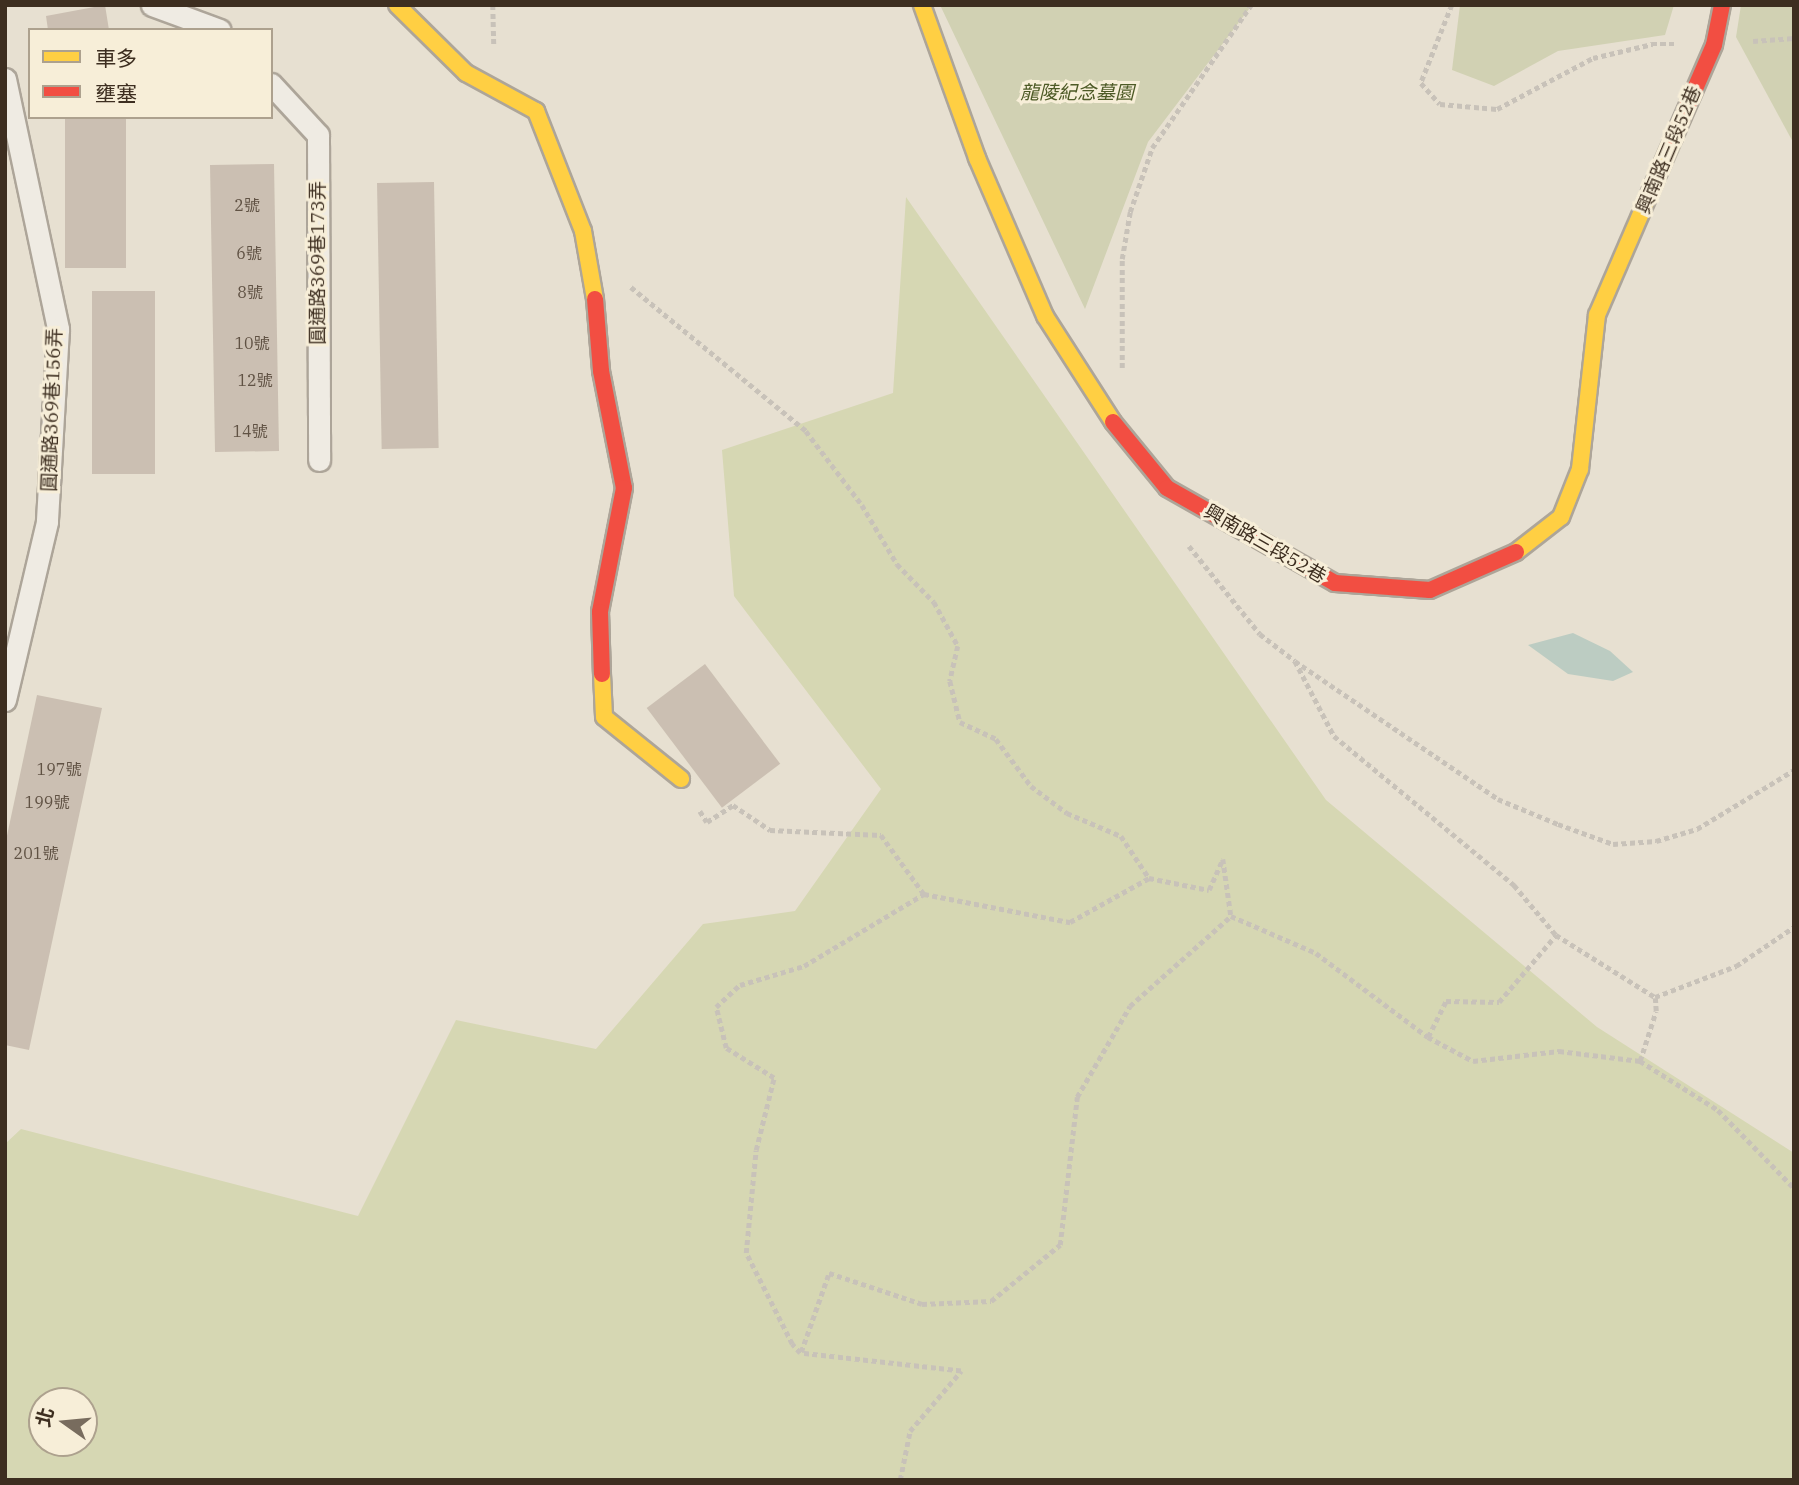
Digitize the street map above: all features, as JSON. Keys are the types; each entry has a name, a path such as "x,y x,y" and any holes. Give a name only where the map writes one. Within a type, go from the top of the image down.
{"street":[{"path":"397,5 466,73 536,111 583,231 597,309 601,371 624,488 600,612 604,717 681,779"},
{"name":"興南路三段52巷","path":"922,5 977,158 1045,316 1123,438 1167,488 1335,583 1430,590 1528,547 1561,517 1580,470 1597,315 1714,45 1722,5"}],"lane":[{"path":"152,5 215,28"},
{"name":"圓通路369巷156弄","path":"5,79 58,329 47,522 5,700"},
{"name":"圓通路369巷173弄","path":"273,86 318,135 319,460"}],"path":[{"path":"1122,383 1122,259 1135,199 1153,148 1251,5"},
{"path":"1452,5 1421,83 1440,104 1497,109 1593,58 1652,44 1714,45"},
{"path":"623,278 639,297 806,430 862,505 897,564 934,602 958,646 950,681 960,722 996,739 1031,786 1066,813 1121,836 1149,878"},
{"path":"1182,536 1260,634 1295,661 1498,799 1613,844 1656,841 1697,829 1794,770"},
{"path":"1295,661 1334,736 1514,885 1556,935 1655,997"},
{"path":"681,779 707,822 733,805 770,830 881,835 924,894"},
{"path":"800,1353 746,1254 756,1150 774,1078 726,1048 716,1007 740,985 804,966 924,894 1070,922 1149,878 1209,890 1223,859 1231,916"},
{"path":"1231,916 1316,953 1428,1037 1473,1061 1559,1051 1640,1061 1718,1110 1794,1188"},
{"path":"800,1353 829,1273 922,1304 991,1301 1060,1245 1077,1097 1130,1006 1231,916"},
{"path":"1655,997 1736,966 1794,927"},
{"path":"1428,1037 1446,1001 1499,1002 1556,935"},
{"path":"1640,1061 1656,1011 1655,997"},
{"path":"800,1353 961,1371 910,1431 900,1480"}],"green space":[{"name":"龍陵紀念墓園","path":"940,5 1252,5 1148,142 1085,309"},
{"path":"1460,5 1674,5 1665,35 1558,51 1494,86 1452,70"},
{"path":"1741,5 1794,5 1794,144 1736,37"},
{"path":"906,197 1326,800 1597,1027 1794,1153 1794,1480 5,1480 5,1144 21,1129 358,1216 456,1020 596,1049 703,924 795,911 881,789 734,596 722,450 893,393"}],"shaded area":[{"path":"1573,633 1610,651 1633,672 1613,681 1568,674 1528,645"}],"building":[{"path":"105,5 109,28 48,28 46,16"},
{"path":"65,119 126,119 126,268 65,268"},
{"path":"274,164 279,451 215,452 210,165"},
{"path":"434,182 439,448 382,449 377,183"},
{"path":"92,291 155,291 155,474 92,474"},
{"path":"705,664 780,764 722,808 647,708"},
{"path":"37,695 102,708 29,1050 5,1045 5,845"}],"traffic: slow":[{"path":"397,5 466,73 536,111 583,231 595,299"},
{"path":"922,5 977,158 1045,316 1113,422"},
{"path":"1516,552 1561,517 1580,469 1597,315 1674,137"},
{"path":"602,674 604,717 681,779"}],"traffic: jam":[{"path":"1674,137 1714,45 1722,5"},
{"path":"595,299 601,371 624,488 600,612 602,674"},
{"path":"1113,422 1167,488 1335,583 1430,590 1516,552"}]}
